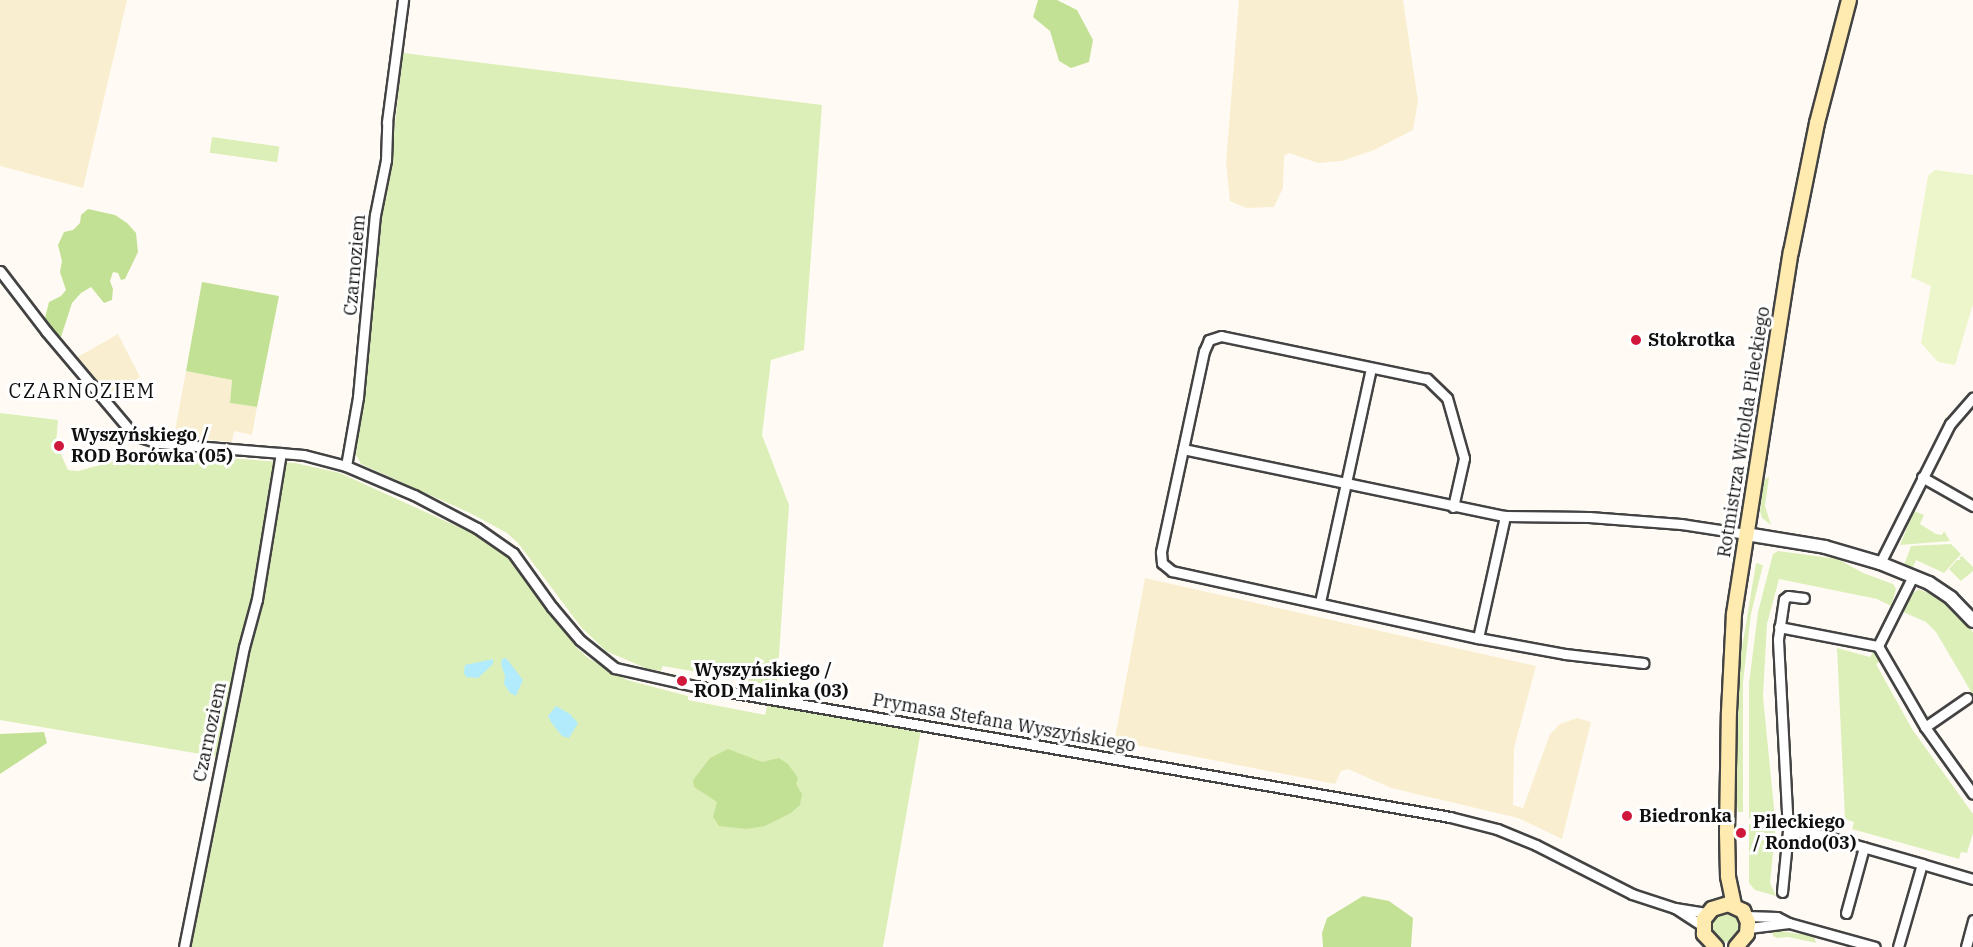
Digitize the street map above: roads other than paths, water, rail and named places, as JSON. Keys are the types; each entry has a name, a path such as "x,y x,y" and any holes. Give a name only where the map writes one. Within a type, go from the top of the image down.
{"main road":[{"name":"Rotmistrza Witolda Pileckiego","path":"1728,905 1731,651 1746,534 1802,193 1849,0"},
{"path":"1716,947 1708,940 1705,919 1728,905 1748,922 1739,946"}],"street":[{"name":"Czarnoziem","path":"346,466 358,398 375,215 386,160 387,122 403,0"},
{"path":"0,271 46,332 134,435 159,443 304,455 346,466"},
{"path":"1453,507 1464,458 1447,398 1427,379 1221,336 1209,340 1204,351 1161,552 1162,563 1172,571 1478,638 1565,654 1644,663"},
{"path":"1320,602 1371,369"},
{"path":"1881,563 1950,424 1973,398"},
{"path":"1184,449 1345,485 1504,516 1600,518 1682,524 1825,547 1881,563 1913,576 1941,590 1973,621"},
{"name":"Czarnoziem","path":"184,947 242,658 257,599 280,453"},
{"name":"Prymasa Stefana Wyszyńskiego","path":"346,466 414,495 501,543 513,553 552,607 580,640 605,661 629,672 718,690 1449,817 1497,829 1536,844 1632,894 1705,919"},
{"path":"1922,477 1973,506"},
{"path":"1478,638 1504,516"},
{"path":"1878,646 1913,576"},
{"path":"1782,892 1788,831 1779,627 1784,599 1788,596 1804,598"},
{"path":"1779,627 1878,646 1925,727 1973,794"},
{"path":"1925,727 1967,698"},
{"path":"1788,831 1821,835 1973,877"},
{"path":"1846,913 1864,847"},
{"path":"1898,947 1922,864"},
{"path":"1966,947 1973,920"},
{"path":"1748,922 1789,923 1875,947"}],"water":[{"path":"506,658 523,680 516,696 510,693 504,684 505,676 501,664 502,659"},
{"path":"493,659 493,664 478,678 466,677 465,665"},
{"path":"556,706 570,714 578,723 569,738 562,736 548,716"}],"place":[{"name":"Stokrotka","path":"1636,340"},
{"name":"Wyszyńskiego / ROD Borówka (05)","path":"59,446"},
{"name":"Wyszyńskiego / ROD Malinka (03)","path":"682,681"},
{"name":"Biedronka","path":"1627,816"},
{"name":"Pileckiego / Rondo(03)","path":"1741,833"}],"district":[{"name":"CZARNOZIEM","path":"82,390"}]}
